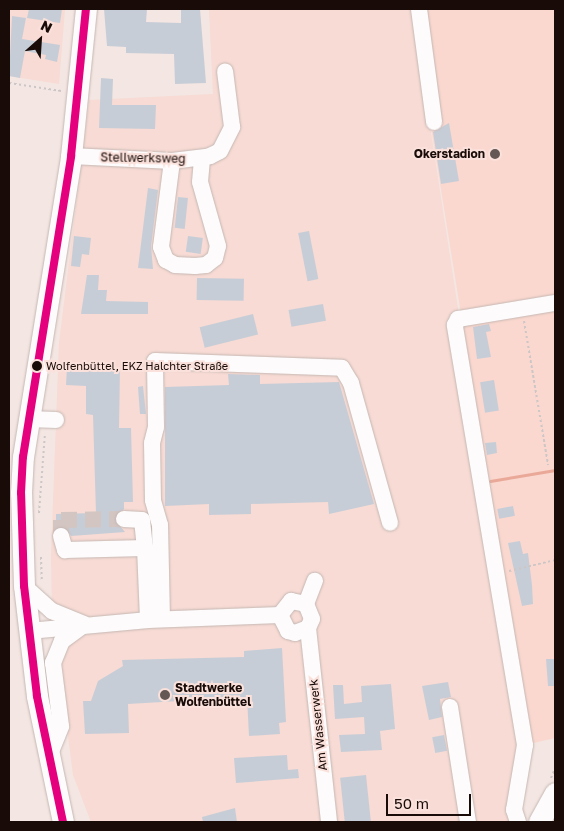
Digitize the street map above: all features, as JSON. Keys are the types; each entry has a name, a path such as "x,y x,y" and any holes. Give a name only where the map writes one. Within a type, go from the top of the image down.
{"main road":[{"path":"63,822 48,759 24,586 21,493 29,419 70,156 86,9"}],"street":[{"path":"419,9 434,122"},
{"name":"Stellwerksweg","path":"70,156 172,161 202,158 220,150 232,127 225,71"},
{"path":"172,161 161,247 166,260 175,265 206,265 215,258 218,246 200,182 202,158"},
{"path":"518,822 514,810 525,745 455,325 458,319 555,303"},
{"path":"155,620 162,589 160,525 154,500 152,452 155,361 342,368 351,382 390,523"},
{"path":"29,419 56,420"},
{"path":"124,519 142,520 155,620"},
{"path":"61,536 66,550 145,548"},
{"path":"30,631 155,620 280,615 291,601 306,604 315,581"},
{"path":"24,586 52,611 85,626"},
{"name":"Am Wasserwerk","path":"306,604 312,619 308,628 329,822"},
{"path":"280,615 288,631 295,633 308,628"},
{"path":"48,759 61,726 53,664 62,641 85,626"},
{"path":"450,707 468,822"}],"path":[{"path":"9,83 77,92"},
{"path":"522,309 548,465"},
{"path":"497,573 555,560"}],"shaded area":[{"path":"9,9 65,9 59,84 9,76"},
{"path":"209,9 412,9 525,745 521,822 91,822 73,775 52,611 51,556 59,343 89,100 213,94"},
{"name":"Okerstadion","path":"412,9 555,9 555,299 461,314"},
{"path":"555,309 555,738 525,745 455,325"}],"building":[{"path":"29,9 62,9 60,23 27,18"},
{"path":"104,9 147,9 146,22 181,23 181,9 200,9 206,83 175,84 174,54 126,53 126,47 107,46"},
{"path":"12,16 26,18 22,39 60,45 57,62 45,59 46,55 25,51 20,78 9,76"},
{"path":"101,78 113,79 112,105 156,105 155,129 99,128"},
{"path":"449,123 459,181 441,184 433,132"},
{"path":"148,188 158,190 151,246 153,269 138,268"},
{"path":"178,197 188,198 185,229 175,228"},
{"path":"309,231 318,279 308,281 298,233"},
{"path":"74,236 91,238 89,255 82,254 80,267 71,266"},
{"path":"188,236 203,238 201,254 186,252"},
{"path":"87,275 99,275 98,290 107,290 106,301 148,302 148,314 81,314"},
{"path":"197,278 244,279 244,301 197,300"},
{"path":"323,304 326,321 291,327 289,310"},
{"path":"253,314 258,334 205,348 200,327"},
{"path":"489,324 491,331 486,332 491,357 477,359 473,327"},
{"path":"67,367 120,369 119,428 131,428 133,502 124,502 124,509 114,519 125,532 71,536 64,526 56,528 56,514 96,513 93,415 86,414 86,386 66,385"},
{"path":"228,374 260,375 260,384 339,382 374,504 329,514 328,502 251,504 251,514 209,515 209,504 165,506 165,387 229,385"},
{"path":"494,380 499,411 485,413 480,382"},
{"path":"143,386 146,414 140,414 138,387"},
{"path":"496,442 497,453 487,455 485,443"},
{"path":"513,506 515,516 499,519 497,509"},
{"path":"520,541 523,554 528,553 533,604 522,606 508,543"},
{"name":"Stadtwerke Wolfenbüttel","path":"282,648 286,722 279,723 280,734 249,736 247,697 128,704 129,733 85,734 83,701 91,701 98,681 123,666 122,660 244,657 244,651"},
{"path":"546,659 555,659 555,686 548,686"},
{"path":"448,682 451,697 440,699 442,717 429,720 422,686"},
{"path":"391,684 395,729 380,731 382,750 341,752 339,735 365,734 364,717 335,719 333,685 343,685 344,704 362,702 361,686"},
{"path":"444,735 447,751 435,753 432,737"},
{"path":"287,755 288,770 298,769 299,778 236,783 234,758"},
{"path":"366,775 371,821 345,822 340,778"},
{"path":"235,808 237,822 203,822 202,817"}],"waterway":[{"path":"490,481 555,470"}],"tunnel":[{"path":"61,536 61,520 124,519"}],"transit line":[{"path":"63,822 37,696 24,586 21,493 23,457 71,156 86,9"}],"place":[{"name":"Okerstadion","path":"495,154"},
{"name":"Wolfenbüttel, EKZ Halchter Straße","path":"37,366"},
{"name":"Stadtwerke Wolfenbüttel","path":"165,695"}]}
